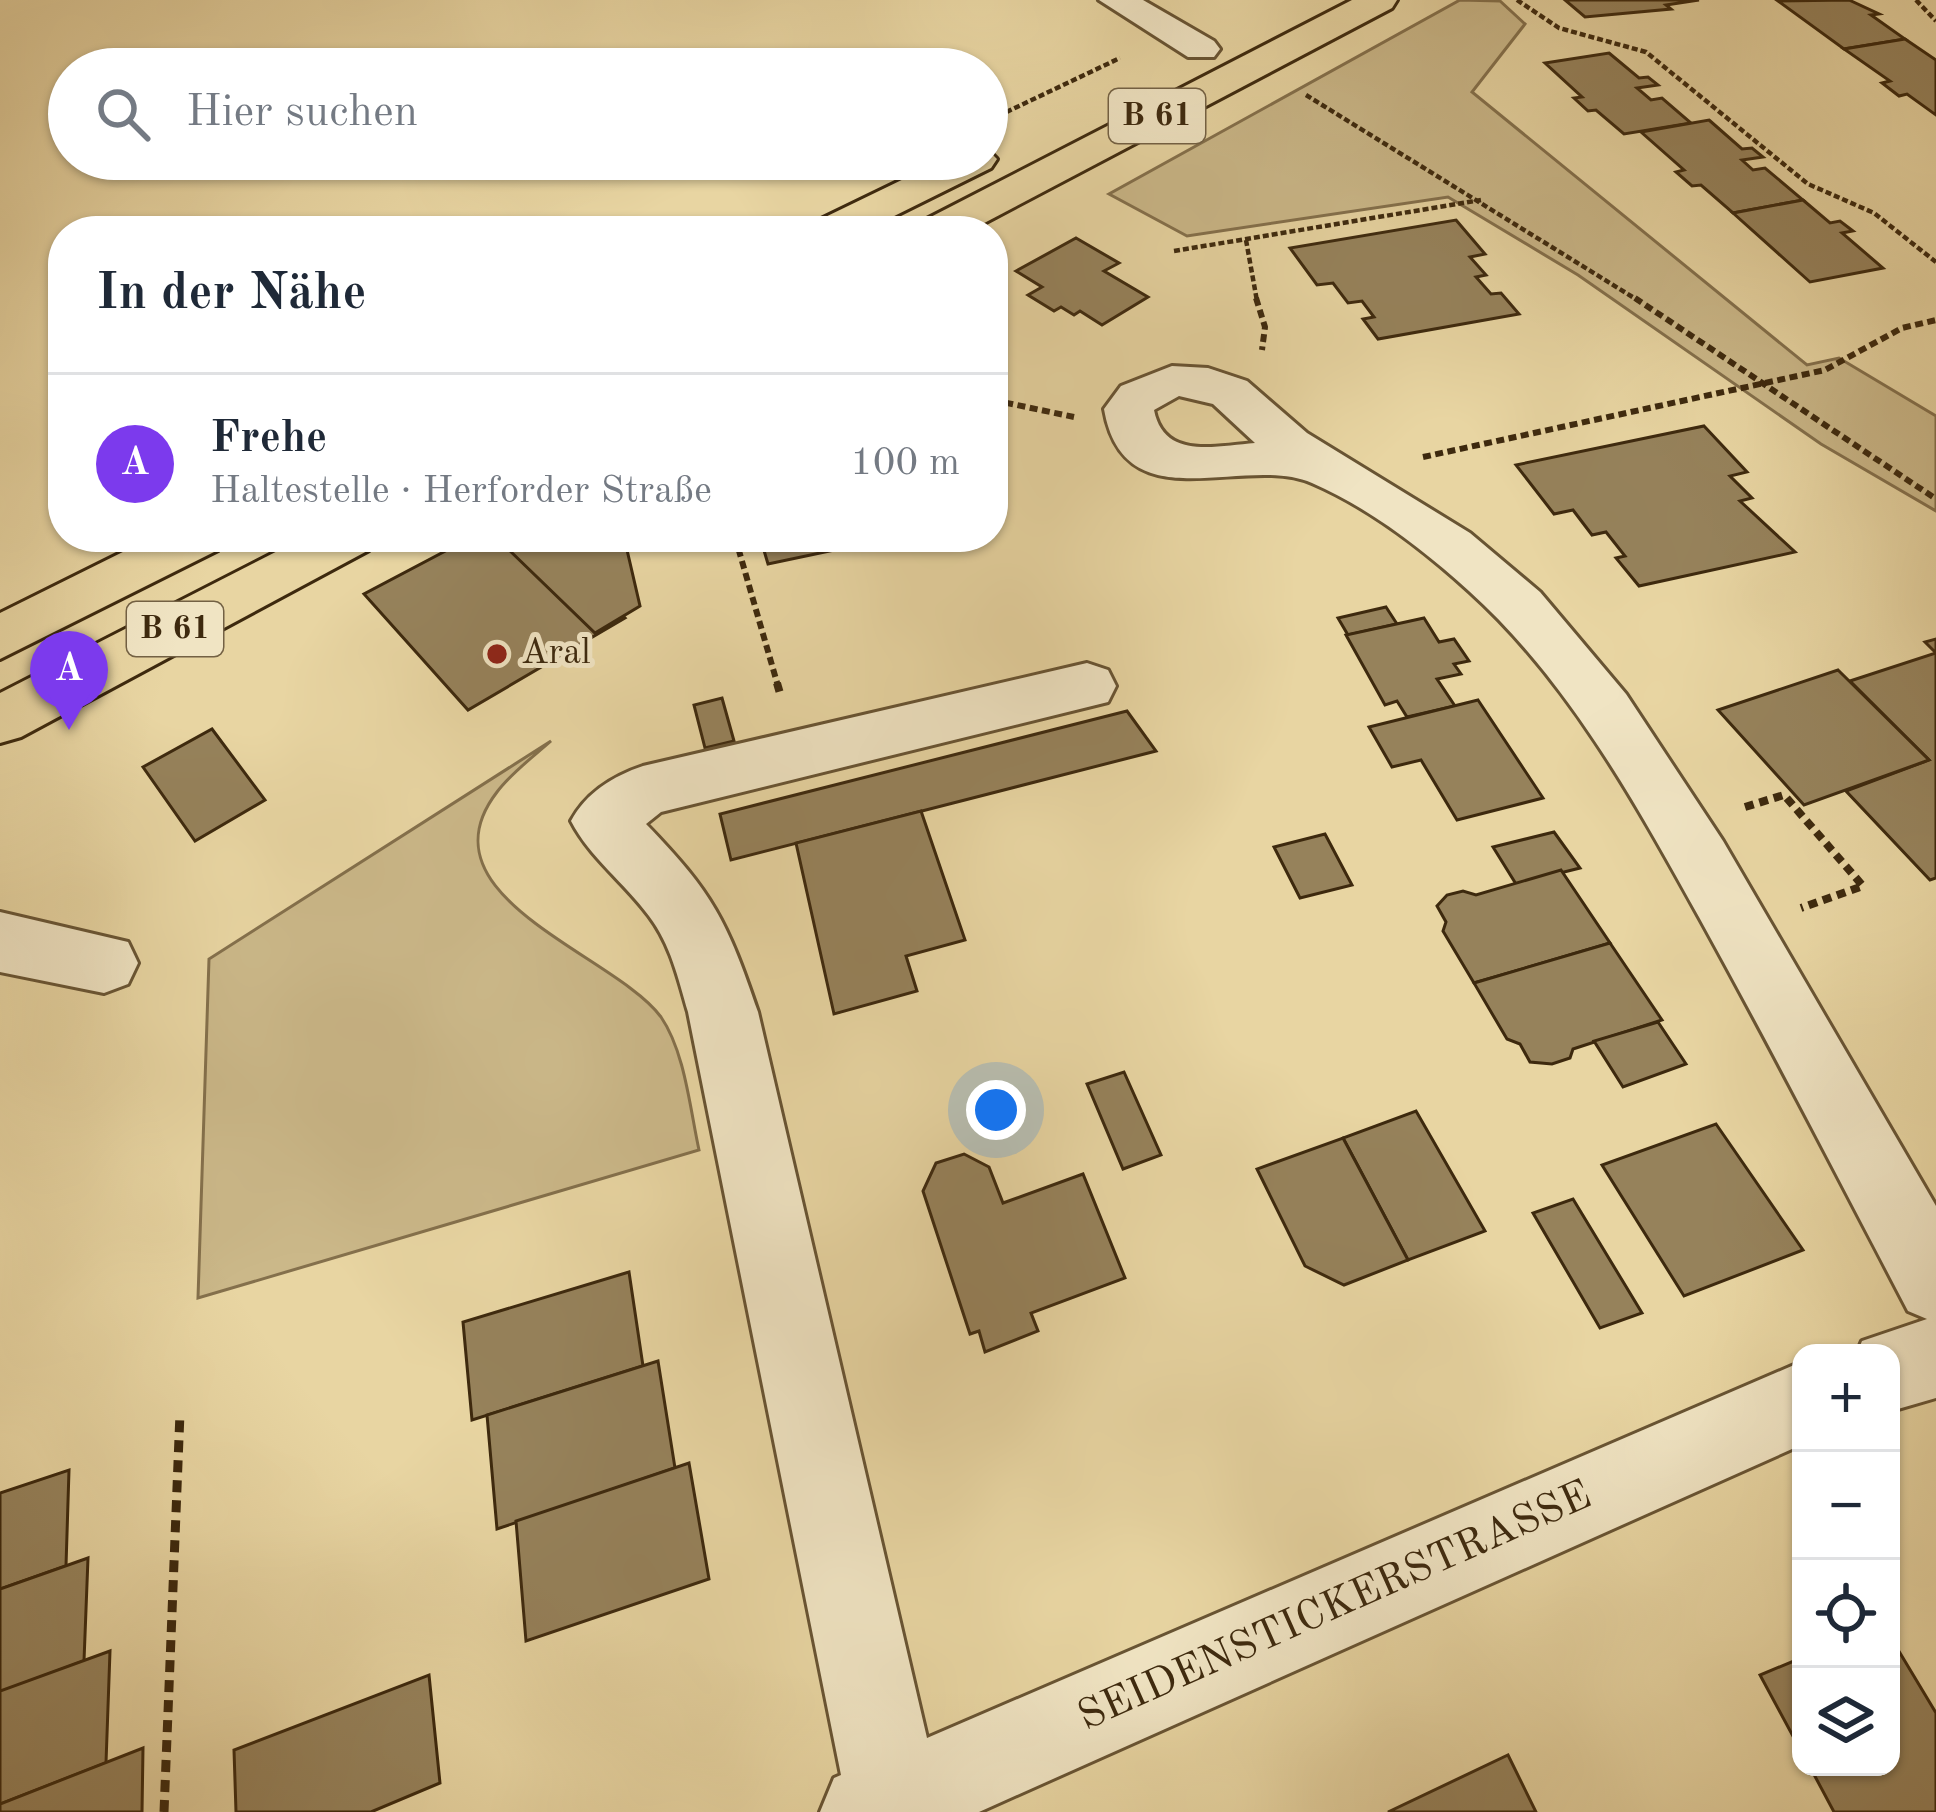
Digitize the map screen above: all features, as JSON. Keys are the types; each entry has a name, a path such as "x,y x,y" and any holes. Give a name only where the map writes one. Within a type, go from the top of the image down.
{"main road":[{"name":"B 61","path":"965,216 1379,0"},
{"name":"B 61","path":"1159,70 1187,41 1240,29"},
{"path":"858,216 924,180"},
{"name":"B 61","path":"0,638 170,552"},
{"name":"B 61","path":"0,720 321,552"}],"street":[{"path":"1117,0 1187,41"},
{"path":"1344,478 1278,459 1181,464 1145,448 1128,424 1130,409 1138,397 1172,381 1216,385 1250,404 1267,427 1442,538 1517,604 1588,684 1681,826 1936,1283"},
{"path":"881,1806 723,1012 699,938 673,895 603,821 643,790 1087,686"},
{"path":"0,942 104,963"},
{"path":"1900,1367 1936,1357"},
{"name":"SEIDENSTICKERSTRASSE","path":"881,1806 1792,1407"}],"path":[{"path":"1517,0 1559,28 1646,52 1808,184 1874,213 1936,262"},
{"path":"1916,0 1936,22"},
{"path":"1008,135 1187,41"},
{"path":"1295,89 1482,200 1936,499"},
{"path":"1174,250 1482,200"},
{"path":"1245,239 1257,259 1255,293 1268,326 1262,350 1269,380 1250,404"},
{"path":"1344,478 1398,462 1825,370 1902,328 1936,320"},
{"path":"1008,403 1128,424"},
{"path":"739,552 798,754"},
{"path":"1681,826 1784,795 1863,886 1742,930"},
{"path":"164,1812 180,1413"}],"shaded area":[{"path":"1460,0 1500,1 1525,24 1472,92 1807,365 1839,358 1936,416 1936,511 1821,444 1578,275 1448,197 1187,236 1109,194"},
{"path":"551,741 497,792 479,829 482,863 501,893 532,921 638,994 661,1017 681,1064 699,1150 198,1298 209,959"}],"building":[{"path":"1565,0 1699,0 1666,5 1671,9 1585,17"},
{"path":"1849,0 1879,14 1871,15 1905,39 1844,49 1778,1"},
{"path":"1905,39 1936,60 1936,115 1907,94 1899,96 1882,83 1890,81 1844,49"},
{"path":"1609,53 1639,78 1648,77 1658,85 1637,88 1651,100 1662,98 1691,123 1624,134 1596,110 1588,111 1574,98 1582,97 1545,63"},
{"path":"1709,120 1742,149 1752,148 1763,157 1742,160 1753,170 1765,168 1803,200 1733,213 1701,185 1692,186 1676,172 1684,170 1641,132"},
{"path":"1803,200 1830,223 1840,221 1853,231 1842,233 1883,268 1810,282 1733,213"},
{"path":"1456,220 1485,254 1470,257 1486,275 1476,277 1491,294 1501,293 1519,314 1378,339 1363,319 1374,317 1362,301 1348,303 1333,283 1317,285 1290,248"},
{"path":"1076,238 1119,263 1104,271 1148,297 1102,325 1080,311 1074,315 1061,307 1054,311 1028,295 1042,287 1016,271"},
{"path":"1704,426 1747,472 1730,476 1752,498 1740,501 1795,552 1639,586 1616,558 1625,556 1606,532 1592,535 1573,510 1554,514 1516,465"},
{"path":"444,552 557,552 625,618 468,710 364,594"},
{"path":"511,552 627,552 640,606 595,633"},
{"path":"764,552 825,552 768,564"},
{"path":"1386,607 1397,624 1348,635 1338,618"},
{"path":"1424,618 1439,642 1454,639 1469,661 1454,664 1461,674 1437,679 1455,706 1407,717 1397,701 1385,705 1346,635"},
{"path":"1936,653 1936,878 1930,880 1846,791 1929,760 1850,681"},
{"path":"1838,670 1929,760 1804,805 1718,710"},
{"path":"722,698 734,741 705,748 694,705"},
{"path":"1478,700 1543,798 1457,820 1421,760 1392,767 1369,727"},
{"path":"1127,711 1156,751 731,860 720,814"},
{"path":"212,729 265,800 195,841 143,767"},
{"path":"921,811 965,940 906,956 917,991 834,1014 796,843"},
{"path":"1554,832 1580,868 1516,884 1493,847"},
{"path":"1325,834 1352,885 1300,898 1274,847"},
{"path":"1561,870 1610,943 1474,983 1443,931 1446,922 1437,906 1447,895 1463,891 1476,895"},
{"path":"1610,943 1662,1020 1573,1049 1570,1058 1552,1064 1530,1062 1520,1044 1507,1039 1474,983"},
{"path":"1658,1022 1686,1064 1623,1087 1594,1041"},
{"path":"1124,1072 1161,1155 1123,1169 1087,1084"},
{"path":"1416,1111 1485,1231 1408,1260 1343,1138"},
{"path":"1716,1124 1803,1250 1684,1296 1602,1165"},
{"path":"1343,1138 1408,1260 1344,1285 1305,1266 1257,1169"},
{"path":"964,1154 989,1167 1003,1203 1083,1174 1125,1278 1031,1313 1038,1331 985,1352 979,1331 970,1334 923,1191 936,1163"},
{"path":"1573,1199 1642,1313 1600,1328 1533,1213"},
{"path":"629,1272 643,1366 472,1420 463,1322"},
{"path":"658,1361 675,1468 497,1529 487,1415"},
{"path":"689,1463 709,1579 526,1641 516,1521"},
{"path":"69,1470 66,1566 0,1589 0,1493"},
{"path":"88,1558 84,1661 0,1692 0,1589"},
{"path":"110,1651 106,1763 0,1804 0,1691"},
{"path":"1900,1653 1936,1713 1936,1812 1834,1812 1815,1776 1900,1776"},
{"path":"1792,1662 1792,1734 1760,1675"},
{"path":"429,1675 440,1783 371,1812 236,1812 234,1750"},
{"path":"143,1748 142,1812 0,1812 0,1804"},
{"path":"1508,1755 1536,1812 1388,1812"}],"place":[{"name":"Aral","path":"497,654"},
{"name":"Frehe","path":"69,730"}]}
